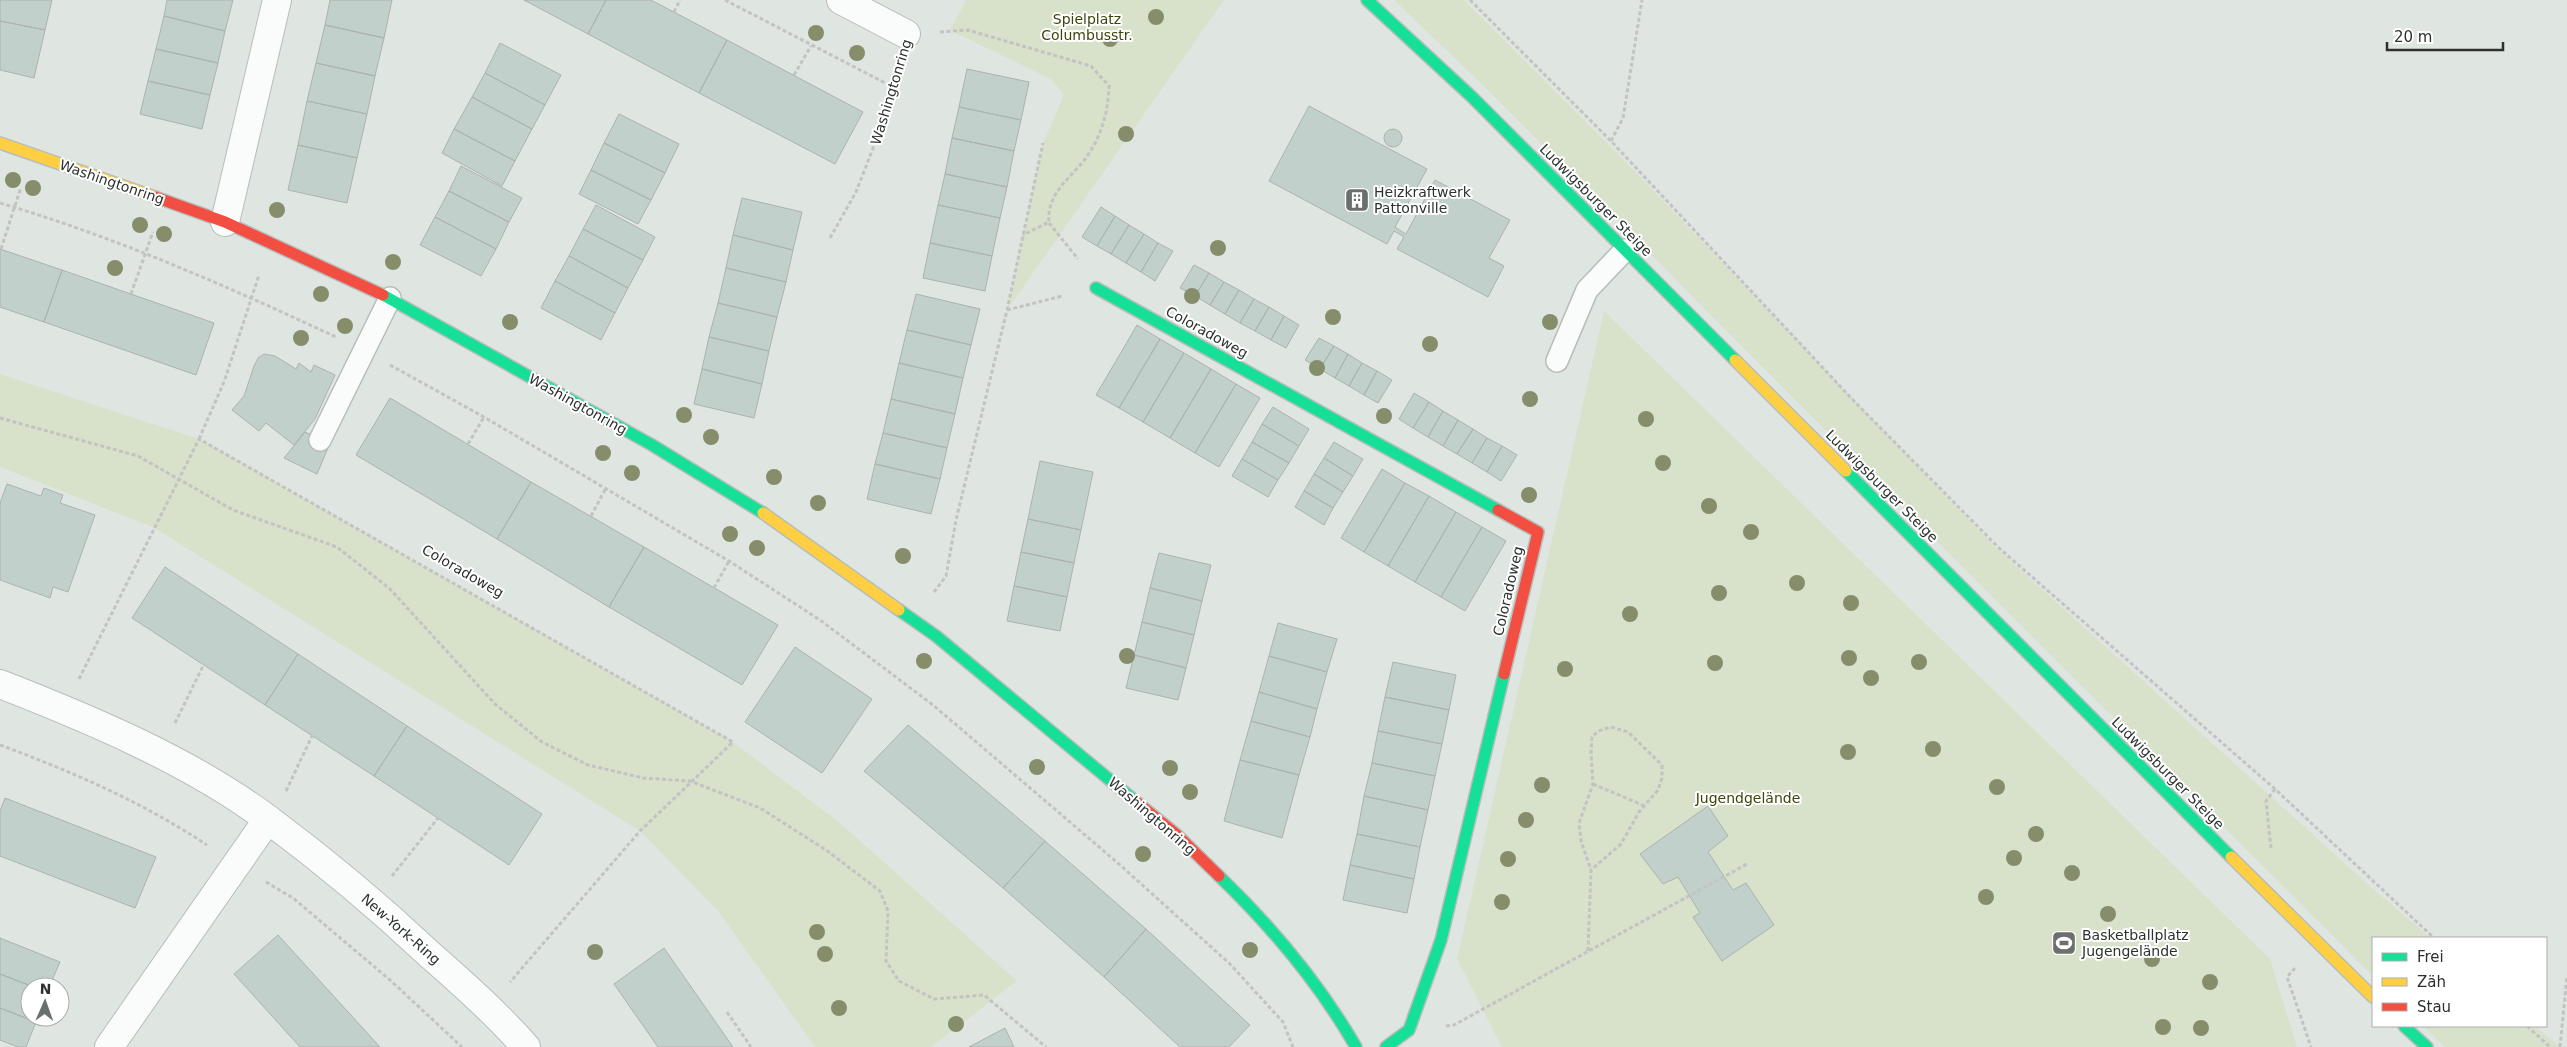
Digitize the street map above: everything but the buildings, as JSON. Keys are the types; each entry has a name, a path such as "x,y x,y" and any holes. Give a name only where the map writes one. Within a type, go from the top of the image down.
{"street":[{"path":"225,222 278,0"},
{"path":"841,0 906,34"},
{"name":"Ludwigsburger Steige","path":"1367,0 1472,97 2372,996"},
{"name":"Washingtonring","path":"0,142 225,222 390,298 652,445 746,502 944,642 1177,835 1260,915 1332,1005 1356,1047"},
{"name":"Coloradoweg","path":"1096,288 1538,532 1441,940 1409,1030"},
{"name":"New-York-Ring","path":"0,684 100,724 201,777 268,819 392,920 506,1024 526,1047"},
{"path":"109,1047 268,819"},
{"path":"2405,1027 2427,1047"},
{"path":"1386,1047 1409,1030"}],"lane":[{"path":"1557,361 1588,290 1625,250"},
{"path":"320,440 390,298"}],"path":[{"path":"674,12 680,0"},
{"path":"725,0 893,87"},
{"path":"1470,0 1611,141 1853,400 1999,548 2276,789 2433,937"},
{"path":"1611,141 1623,118 1642,0"},
{"name":"Washingtonring","path":"830,238 856,192 886,115 906,34 968,30 1090,66 1109,86 1107,114 1090,152 1052,198 1048,213 1049,222"},
{"path":"794,76 811,46"},
{"path":"913,619 946,576 956,520 1007,310 1043,142"},
{"path":"1,250 30,153"},
{"path":"131,294 164,201"},
{"path":"0,203 145,254 252,298 364,350 606,488 729,561 820,620 933,706 1119,864 1230,964 1282,1022 1293,1047"},
{"path":"1007,310 1096,288 1067,243 1049,222 1023,235"},
{"path":"76,686 199,439 224,382 269,243"},
{"path":"468,444 484,417"},
{"path":"0,418 138,456 233,510 337,546 390,589 496,704 542,742 588,765 643,778 690,781 760,808 826,850 880,891 888,912 886,961 899,980 934,999 984,994 1046,1047"},
{"name":"Coloradoweg","path":"199,439 733,742 690,781 640,831 506,986"},
{"path":"591,516 606,488"},
{"path":"714,588 729,561"},
{"path":"174,726 204,664"},
{"path":"1588,952 1591,870 1581,841 1579,823 1593,784 1592,737 1598,731 1611,727 1628,732 1662,765 1662,778 1658,790 1638,812 1621,844 1591,870"},
{"path":"268,819 281,801 312,736"},
{"path":"1593,784 1645,806"},
{"path":"387,882 438,818"},
{"path":"1409,1030 1454,1025 1747,864"},
{"path":"2560,1047 2567,976"},
{"path":"727,1012 751,1047"},
{"path":"2528,1027 2550,1047"}],"green space":[{"name":"Spielplatz Columbusstr.","path":"966,0 1224,0 1007,310 1043,143 1064,95 1052,80 950,30"},
{"path":"1394,0 1464,0 1620,156 1991,543 2373,889 2430,937 2372,937 2372,975 1793,398 1491,93"},
{"name":"Jugendgelände","path":"1604,311 2270,959 2297,1047 1502,1047 1457,959"},
{"path":"0,374 199,439 733,742 839,822 1017,981 931,1047 815,1047 718,911 640,831 153,527 0,467"},
{"path":"2424,1027 2536,1027 2560,1047 2445,1047"}],"traffic: fast":[{"path":"1367,0 1472,97 1735,360"},
{"path":"1096,288 1498,510"},
{"path":"383,295 652,445 763,513"},
{"path":"1846,471 2231,857"},
{"path":"899,610 936,636 1134,800"},
{"path":"1386,1047 1409,1030 1441,940 1504,674"},
{"path":"1219,876 1258,915 1294,957 1342,1023 1356,1047"},
{"path":"2405,1027 2427,1047"}],"traffic: slow":[{"path":"0,143 155,197"},
{"path":"1735,360 1846,471"},
{"path":"763,513 899,610"},
{"path":"2231,857 2372,996"}],"traffic: jam":[{"path":"155,197 225,222 383,295"},
{"path":"1498,510 1538,532 1504,674"},
{"path":"1134,800 1177,835 1219,876"}],"place":[{"name":"Heizkraftwerk Pattonville","path":"1357,200"},
{"name":"Basketballplatz Jugengelände","path":"2064,943"}]}
